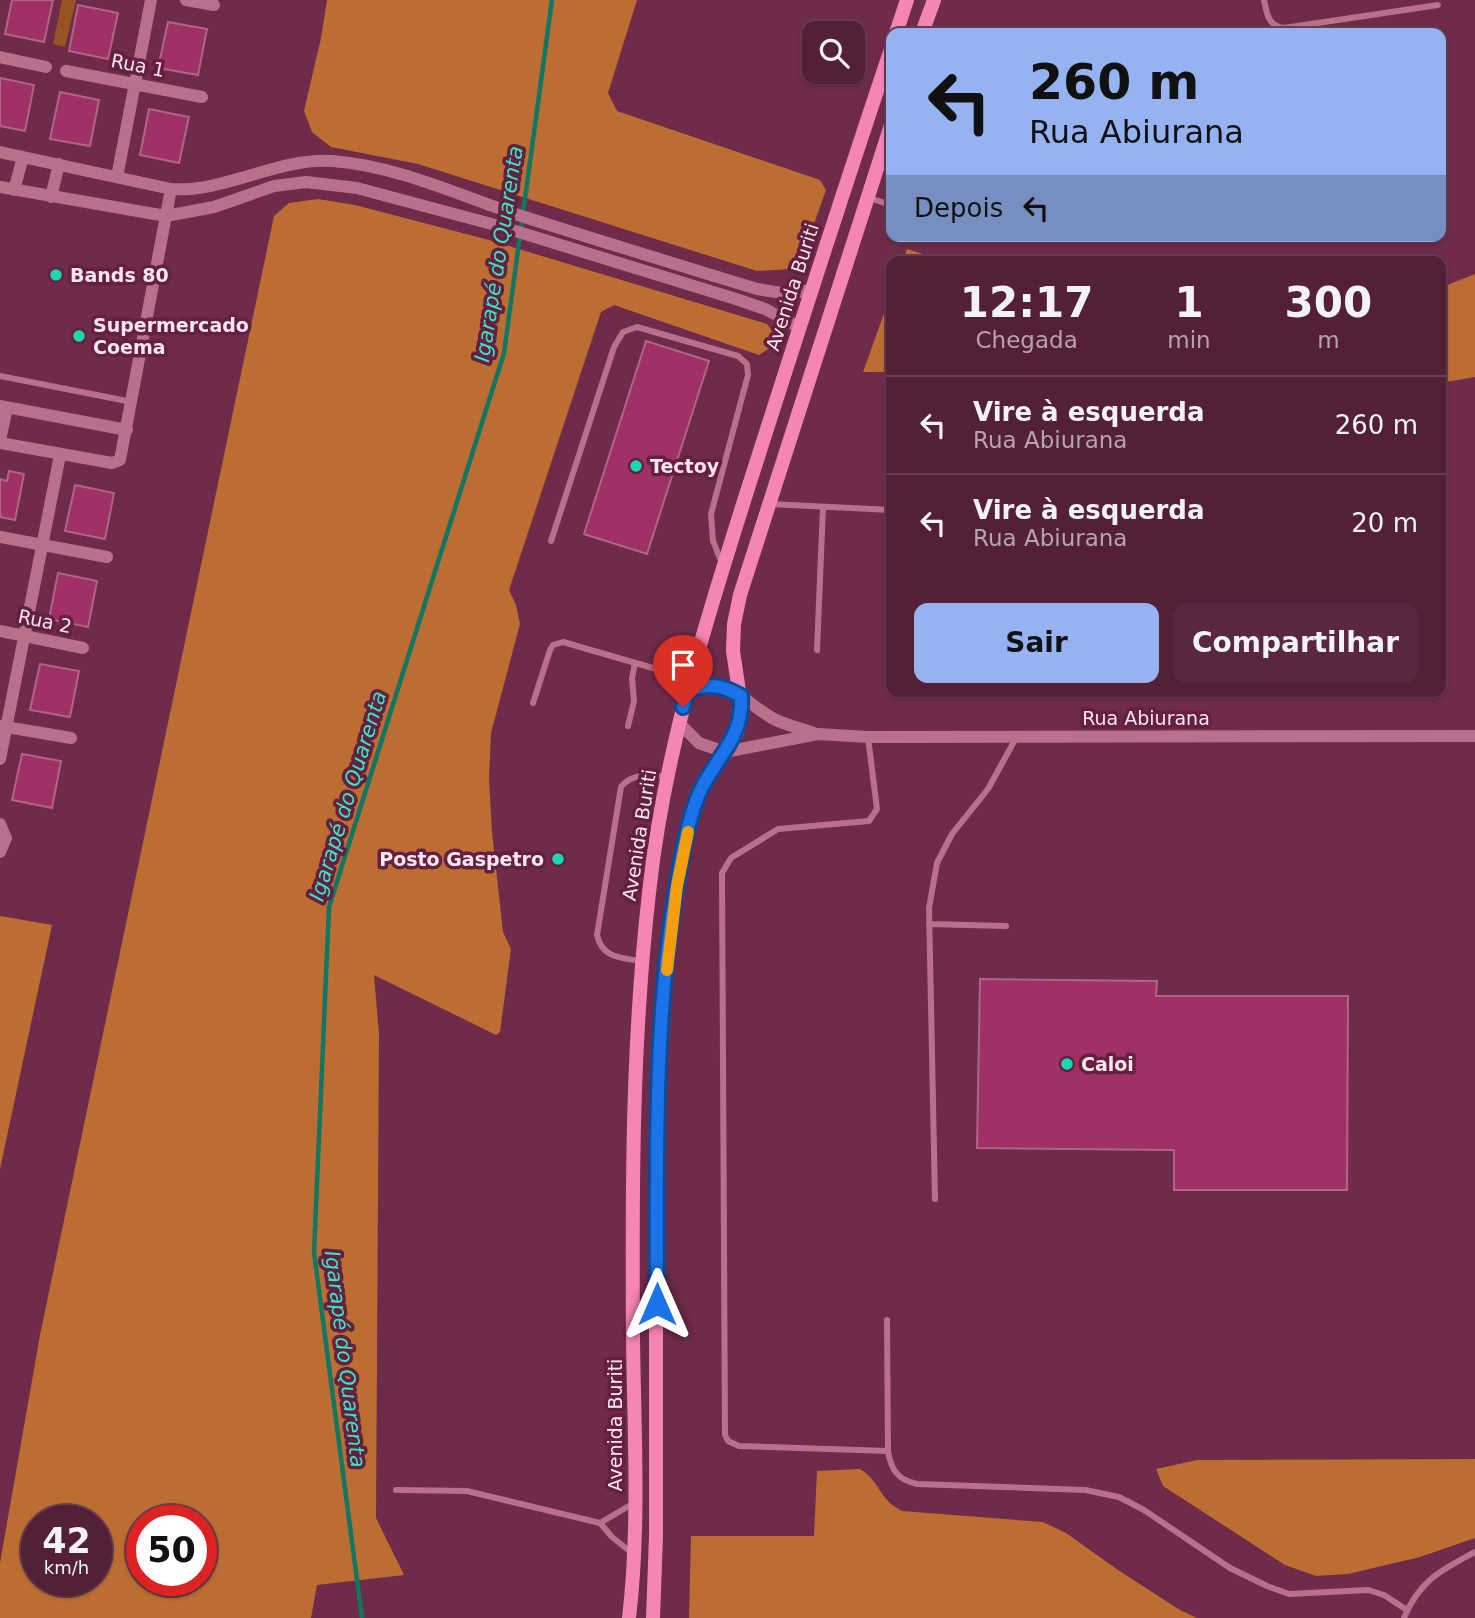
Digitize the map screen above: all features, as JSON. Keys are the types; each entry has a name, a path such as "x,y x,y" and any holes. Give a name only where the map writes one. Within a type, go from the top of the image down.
{"main road":[{"path":"898,28 907,0"},
{"path":"924,28 935,1"},
{"name":"Avenida Buriti","path":"629,1618 634,1554 634,1078 649,889 667,776 723,566 886,64"},
{"path":"653,1618 656,1536 656,1140 664,992 677,886 691,817 699,793 737,733 742,711 733,651 734,624 740,595 886,140"}],"street":[{"path":"117,177 151,0"},
{"path":"186,0 214,5"},
{"path":"0,57 46,67"},
{"name":"Rua 1","path":"66,71 202,97"},
{"path":"0,152 171,189 189,190 280,166 329,161 386,170 552,226 757,289 788,294 811,290"},
{"path":"15,190 23,157"},
{"path":"51,197 59,164"},
{"path":"0,187 166,216 214,207 274,186 306,182 357,188 499,226 750,304 799,327"},
{"path":"127,430 3,407 0,442 112,463 118,462 122,457 127,430 166,216 171,189"},
{"path":"0,759 3,726 60,455"},
{"path":"0,537 107,557"},
{"name":"Rua 2","path":"0,631 83,648"},
{"name":"Rua Abiurana","path":"690,685 716,685 741,696 774,720 818,734 868,737 1475,736"},
{"path":"680,724 699,743 725,752"},
{"path":"3,726 71,738"},
{"name":"Rua Abiurana","path":"725,752 818,734"},
{"path":"0,824 6,838 0,852"}],"lane":[{"path":"1264,0 1271,23 1284,28 1438,5"},
{"path":"867,198 886,204"},
{"path":"551,541 614,347 623,332 637,327 738,356 747,364 748,375 711,514 713,541 723,566"},
{"path":"0,376 132,402"},
{"path":"768,504 886,510"},
{"path":"817,650 823,507"},
{"path":"533,703 550,650 558,642 635,663 690,685"},
{"path":"628,726 634,701 632,678 635,663"},
{"path":"868,737 877,809 869,821 778,829 732,858 722,873 724,1435 728,1441 739,1446 888,1451"},
{"path":"935,1199 929,908 937,863 952,834 999,771 1016,737"},
{"path":"642,961 609,954 599,943 597,935 621,787 631,777 639,775 667,776"},
{"path":"929,924 1006,926"},
{"path":"887,1320 888,1451 894,1472 909,1482 1085,1490 1119,1497 1144,1510 1230,1568 1267,1586 1289,1594 1368,1590 1384,1595 1407,1610"},
{"path":"396,1490 467,1491 600,1523 612,1537 634,1554"},
{"path":"600,1523 634,1503"},
{"path":"1404,1618 1410,1601 1426,1581 1475,1552"}],"shaded area":[{"path":"62,0 76,0 65,47 53,44"},
{"path":"327,0 637,0 608,93 617,111 820,180 826,190 800,263 790,269 757,271 418,164 331,147 312,132 304,111"},
{"path":"318,199 355,205 489,240 767,324 776,336 771,347 759,355 614,305 601,312 509,590 520,624 491,733 489,779 503,932 511,949 500,1032 496,1035 374,975 379,1034 376,1518 404,1575 317,1585 311,1618 0,1618 0,1563 40,1335 274,216 289,203"},
{"path":"907,249 929,256 905,256"},
{"path":"1475,274 1475,377 1446,382 1446,286"},
{"path":"886,308 886,372 863,372"},
{"path":"0,916 52,925 0,1169"},
{"path":"1475,1459 1475,1538 1420,1557 1348,1574 1316,1576 1285,1565 1163,1486 1156,1469 1197,1460"},
{"path":"860,1469 894,1507 902,1511 1043,1522 1066,1533 1118,1570 1197,1618 689,1618 691,1536 814,1536 817,1471"}],"building":[{"path":"12,0 53,0 44,42 5,34"},
{"path":"78,5 118,13 108,59 69,51"},
{"path":"168,22 207,29 198,75 158,68"},
{"path":"0,78 34,85 25,131 0,126"},
{"path":"60,92 99,100 90,146 50,139"},
{"path":"149,109 189,117 179,163 140,155"},
{"path":"646,341 709,361 647,554 584,534"},
{"path":"9,471 24,474 15,520 0,517 0,479 7,481"},
{"path":"75,485 114,493 105,539 65,531"},
{"path":"58,573 97,581 88,627 49,619"},
{"path":"40,664 79,671 70,717 30,710"},
{"path":"22,754 61,761 52,808 12,800"},
{"path":"980,979 1157,981 1156,996 1348,996 1347,1190 1174,1190 1174,1150 977,1148"}],"waterway":[{"name":"Igarapé do Quarenta","path":"362,1618 314,1252 329,907 504,353 552,0"}],"slow traffic":[{"path":"667,970 677,886 688,832"}],"place":[{"name":"Bands 80","path":"56,275"},
{"name":"Supermercado Coema","path":"79,336"},
{"name":"Tectoy","path":"636,466"},
{"name":"Posto Gaspetro","path":"558,859"},
{"name":"Caloi","path":"1067,1064"}],"route":[{"path":"657,1304 656,1140 664,992 677,886 691,817 699,793 737,733 742,711 741,696 716,685 688,690 683,707"}]}
